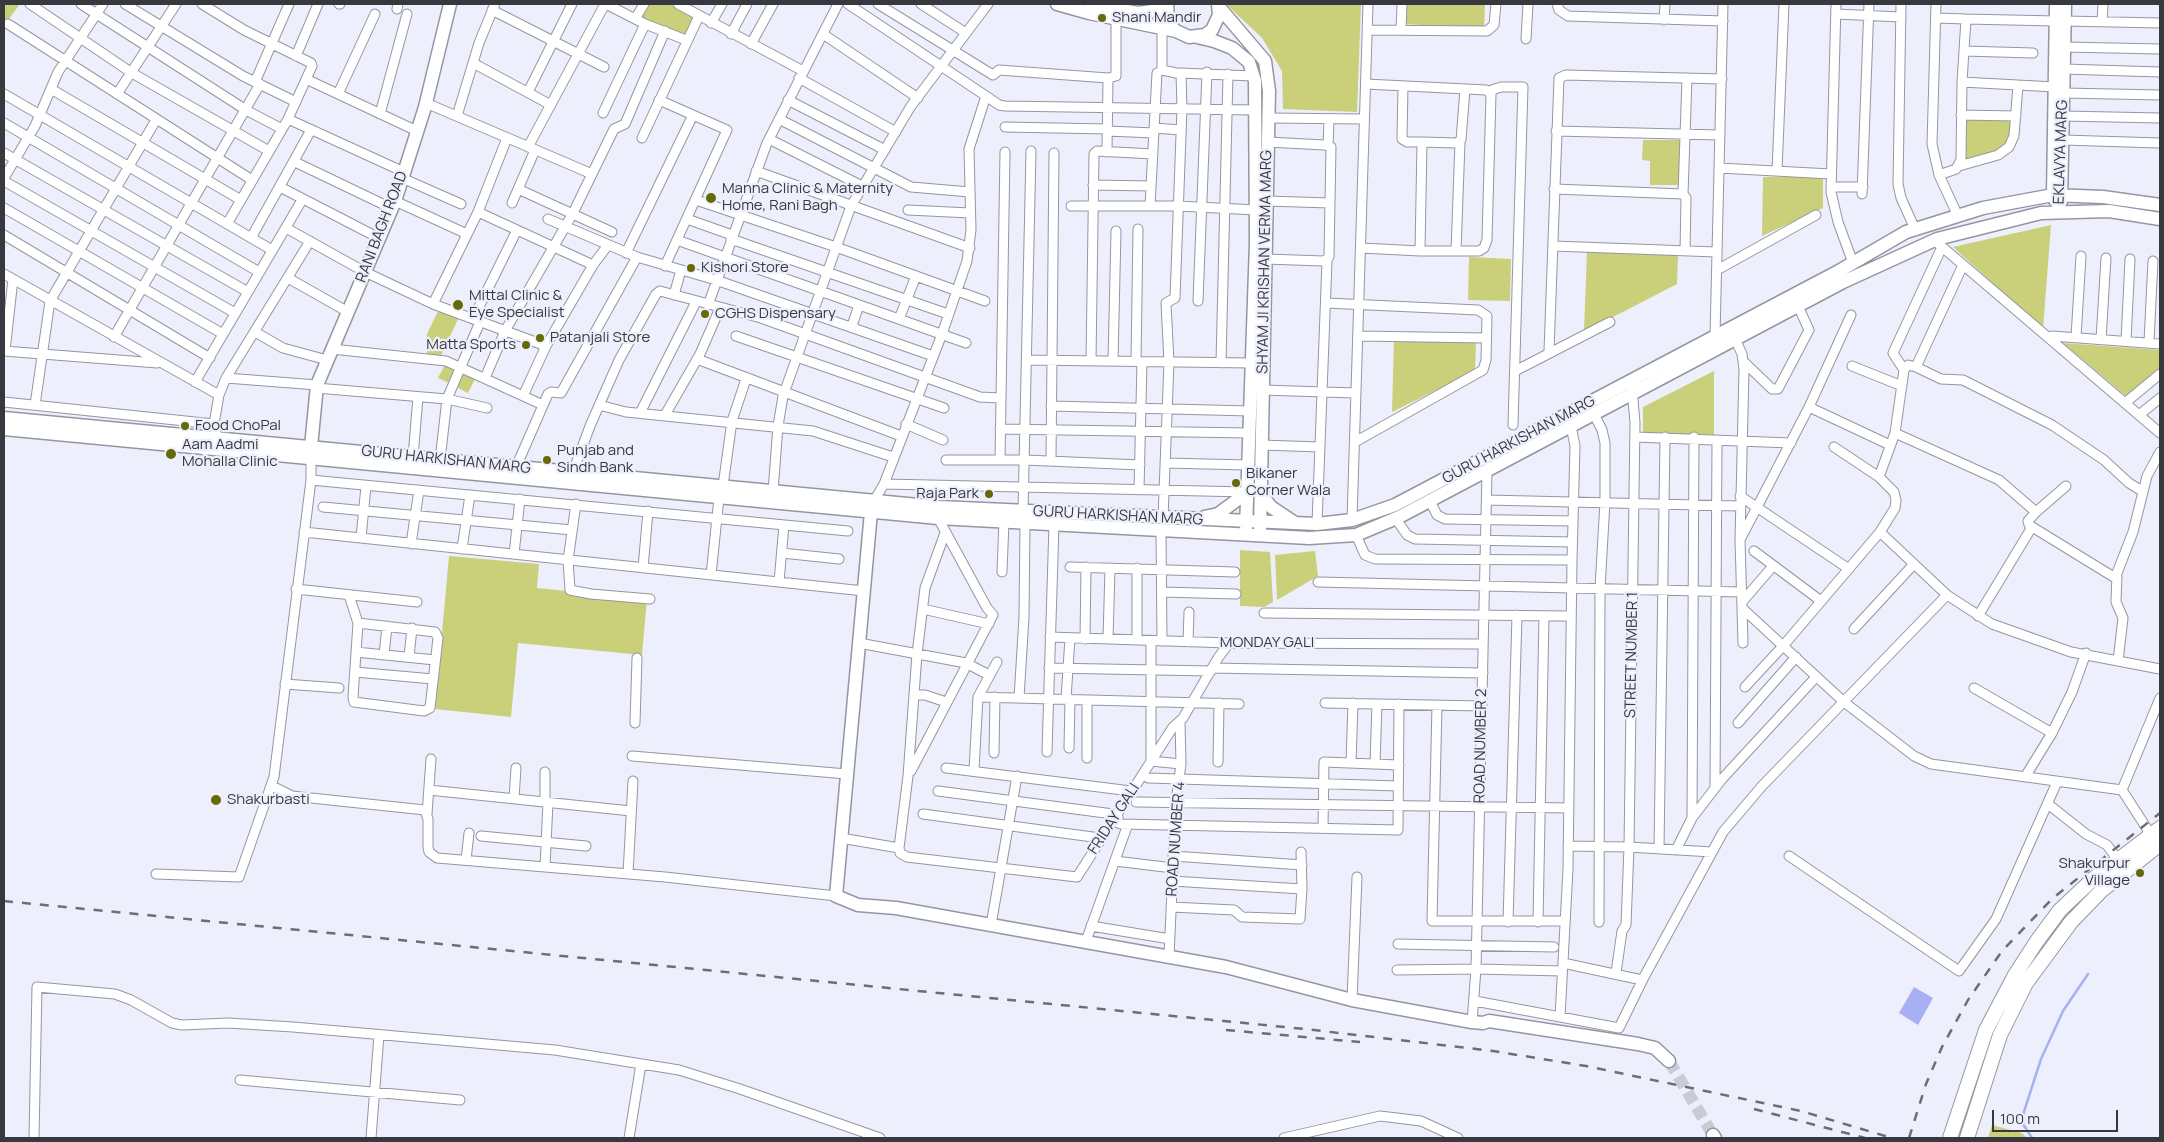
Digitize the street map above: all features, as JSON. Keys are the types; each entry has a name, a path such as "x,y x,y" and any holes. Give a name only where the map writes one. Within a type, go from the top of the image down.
{"main road":[{"name":"RANI BAGH ROAD","path":"311,452 316,386 393,204 426,103 450,4"},
{"name":"SHYAM JI KRISHAN VERMA MARG","path":"1058,4 1116,19 1176,31 1182,35 1214,40 1232,48 1249,62 1253,76 1255,110 1256,210 1248,465 1260,529"},
{"path":"1090,4 1131,12 1159,10 1167,4"},
{"path":"1131,12 1144,4"},
{"path":"1167,4 1168,19 1176,31"},
{"name":"EKLAVYA MARG","path":"2056,4 2064,47 2064,70 2059,90 2063,116 2063,140 2058,195"},
{"name":"EKLAVYA MARG","path":"2059,212 2060,21 2065,4"},
{"name":"SHYAM JI KRISHAN VERMA MARG","path":"1219,5 1265,61 1269,91 1261,445 1246,528"},
{"path":"1197,37 1205,34 1216,23 1219,5"},
{"name":"GURU HARKISHAN MARG","path":"4,429 311,452 871,506 1024,517 1260,529 1314,538 1356,535 1396,519 1594,414 1632,387 1715,336 1853,263 1906,232 2012,201 2058,195 2112,198 2160,205"},
{"name":"GURU HARKISHAN MARG","path":"1260,529 1352,520 1395,505 1632,387 1735,339 1843,282 1938,243 2014,218 2059,212 2110,211 2160,219"},
{"name":"GURU HARKISHAN MARG","path":"4,418 219,444"},
{"name":"GURU HARKISHAN MARG","path":"311,452 413,457 573,472 721,492 773,491 938,518 1004,521 1024,517 1054,524 1162,524 1194,520 1246,528"},
{"path":"1194,520 1218,514 1254,492 1276,512 1299,525"},
{"path":"871,506 836,896 858,905 896,908 1226,967 1352,1000 1477,1022 1489,1027 1647,1052 1666,1063"},
{"path":"1951,1136 1986,1030 2015,975 2060,910 2093,879 2157,835"},
{"path":"1967,1138 2000,1035 2026,984 2071,922 2157,835"}],"street":[{"path":"30,4 132,73 269,151"},
{"path":"81,4 246,110 282,129"},
{"path":"102,4 66,60 40,115 4,180 235,313"},
{"path":"125,4 258,83 296,102"},
{"path":"117,94 174,7 163,4"},
{"path":"203,4 244,30 312,64 288,119 227,224"},
{"path":"114,337 246,110 289,4"},
{"path":"296,56 318,4"},
{"path":"528,92 572,4"},
{"path":"512,203 532,148 551,105 605,4 623,8 635,19 686,40"},
{"path":"635,19 644,4"},
{"path":"678,4 711,24 751,44 896,132"},
{"path":"711,24 722,4"},
{"path":"731,34 747,4"},
{"path":"751,44 773,4"},
{"path":"708,305 724,257 769,139 838,4"},
{"path":"848,4 999,105 1255,110"},
{"path":"878,4 993,75 999,70 1108,78 1116,76 1116,19"},
{"path":"920,4 966,33"},
{"path":"773,491 778,426 784,394 851,206 918,98 988,4"},
{"path":"1352,520 1368,4"},
{"path":"1401,30 1402,4"},
{"path":"1367,30 1487,32 1494,25 1496,4"},
{"path":"1526,39 1528,4"},
{"path":"1557,4 1558,10 1568,16 1723,21"},
{"path":"1664,4 1664,20"},
{"path":"1715,336 1723,4"},
{"path":"1776,171 1784,4"},
{"path":"1836,4 1831,187 1838,222 1853,263"},
{"path":"1831,187 1862,191 1869,4"},
{"path":"1901,4 1898,184 1901,198 1915,229"},
{"path":"1936,4 1932,144 1939,174 1958,216"},
{"path":"2102,22 2103,4"},
{"path":"457,116 493,7 604,67"},
{"path":"338,94 375,14"},
{"path":"380,114 407,14"},
{"path":"1836,14 1901,17"},
{"path":"642,138 698,16"},
{"path":"1936,18 2160,23"},
{"path":"1959,166 1966,19"},
{"path":"8,24 252,180"},
{"path":"603,113 645,24"},
{"path":"1162,28 1162,70 1180,73 1207,72 1253,76"},
{"path":"485,378 505,332 565,227 614,129 625,124 665,31"},
{"path":"823,34 918,98"},
{"path":"2064,47 2160,49"},
{"path":"1964,51 2033,53"},
{"path":"473,63 551,105"},
{"path":"2064,70 2160,72"},
{"path":"1198,301 1207,72"},
{"path":"1150,206 1157,73"},
{"path":"1162,641 1162,524 1168,362 1166,303 1174,299 1182,108 1180,73"},
{"path":"1221,363 1228,74"},
{"path":"1549,352 1558,81 1562,76 1722,79"},
{"path":"1107,152 1108,78"},
{"path":"1685,250 1686,198 1683,194 1687,78"},
{"path":"306,79 417,131"},
{"path":"1962,82 2018,85 2059,90 2160,95"},
{"path":"1366,84 1489,91 1501,87 1523,87 1513,425"},
{"path":"1939,174 1998,155 2009,147 2014,136 2018,85"},
{"path":"1403,86 1402,139 1407,142 1460,142"},
{"path":"51,89 241,200"},
{"path":"1456,250 1460,142 1465,89"},
{"path":"1361,248 1479,250 1486,245 1491,94 1489,91"},
{"path":"4,94 272,250"},
{"path":"871,506 884,484 942,334 970,248 969,149 986,96"},
{"path":"659,100 727,130 665,266"},
{"path":"788,100 885,150"},
{"path":"426,103 592,174"},
{"path":"626,253 693,115"},
{"path":"1961,115 2016,116"},
{"path":"2063,116 2160,118"},
{"path":"779,118 875,166 911,187 970,192"},
{"path":"1268,118 1364,120"},
{"path":"288,119 461,204"},
{"path":"36,405 50,301 156,120"},
{"path":"1317,524 1327,261 1329,257 1331,151 1328,146 1329,120"},
{"path":"4,123 260,272"},
{"path":"1005,127 1181,130"},
{"path":"252,238 311,130"},
{"path":"1556,131 1720,135"},
{"path":"433,304 478,212 507,138"},
{"path":"769,139 862,186"},
{"path":"2063,140 2160,143"},
{"path":"1267,142 1328,146"},
{"path":"1420,250 1422,142"},
{"path":"1019,698 1024,617 1024,487 1031,151"},
{"path":"1000,460 1005,152"},
{"path":"1090,361 1094,154 1097,152 1107,152 1153,154"},
{"path":"4,153 248,292"},
{"path":"1051,461 1054,153"},
{"path":"295,162 467,234"},
{"path":"1719,168 1831,174"},
{"path":"756,171 970,248"},
{"path":"1093,185 1151,186"},
{"path":"280,187 379,238"},
{"path":"518,189 573,212 612,232"},
{"path":"1554,189 1683,194"},
{"path":"195,382 302,200"},
{"path":"696,200 836,246 985,301"},
{"path":"1266,201 1330,203"},
{"path":"1071,206 1178,206 1256,210"},
{"path":"4,208 223,334"},
{"path":"908,210 970,213"},
{"path":"478,212 593,265"},
{"path":"1717,270 1816,215"},
{"path":"548,219 637,257 716,280 852,326 933,356"},
{"path":"687,219 732,237 948,314"},
{"path":"286,228 365,272 433,304 546,346"},
{"path":"1138,229 1141,407 1139,490"},
{"path":"440,460 446,399 462,367 477,321 517,230"},
{"path":"1114,361 1116,231"},
{"path":"4,235 210,358"},
{"path":"677,240 966,342"},
{"path":"219,444 214,424 219,395 226,378 310,241"},
{"path":"1904,370 1893,353 1938,243 2160,433"},
{"path":"523,396 546,346 593,265 608,245"},
{"path":"1553,246 1717,252"},
{"path":"2076,338 2081,256"},
{"path":"516,467 549,392 560,393 637,257"},
{"path":"2101,339 2106,258"},
{"path":"1264,259 1327,261"},
{"path":"2126,341 2130,259"},
{"path":"2149,342 2153,261"},
{"path":"1916,367 1963,265"},
{"path":"674,295 680,270"},
{"path":"4,274 219,395"},
{"path":"899,319 916,276"},
{"path":"288,278 348,312"},
{"path":"13,279 4,351 160,363"},
{"path":"573,472 619,360 656,294 660,291 761,318 980,397 1000,398"},
{"path":"640,413 696,302"},
{"path":"1326,303 1482,310 1487,316 1486,360 1483,370 1355,442"},
{"path":"852,326 860,305"},
{"path":"1744,362 1772,389 1778,389 1809,330 1798,306"},
{"path":"665,416 697,359 720,308"},
{"path":"1740,540 1809,407 1851,315"},
{"path":"1515,371 1610,322"},
{"path":"255,332 283,348 329,355 442,360 462,367 542,405"},
{"path":"736,336 915,400 944,408"},
{"path":"1358,336 1486,338"},
{"path":"2052,336 2160,344"},
{"path":"1735,339 1744,362 1740,501 1743,642"},
{"path":"697,359 784,394 901,436"},
{"path":"1027,360 1252,363"},
{"path":"1879,476 1895,433 1904,370 1908,365 1941,379 1963,380 2052,425 2104,460 2142,491"},
{"path":"1852,366 1902,386"},
{"path":"2125,403 2160,374"},
{"path":"226,378 446,399 487,408"},
{"path":"711,575 716,518 732,421 746,379"},
{"name":"STREET NUMBER 1","path":"1616,973 1622,931 1626,924 1629,847 1635,437 1632,387"},
{"path":"1262,390 1356,392"},
{"path":"413,457 418,397"},
{"path":"2139,415 2160,398"},
{"path":"4,402 214,424"},
{"path":"599,405 640,413 778,426 824,434 893,457"},
{"path":"1051,406 1250,411"},
{"path":"1809,407 1890,445"},
{"path":"1594,414 1602,430 1605,443 1605,502 1600,588 1597,846 1599,922"},
{"path":"906,424 943,440"},
{"path":"1560,1017 1569,808 1575,446 1571,426"},
{"path":"1000,429 1026,428 1250,434"},
{"path":"1895,433 1999,480 2036,512"},
{"path":"1635,437 1694,437 1717,440 1791,442"},
{"path":"1660,849 1665,437"},
{"path":"1692,818 1694,437"},
{"path":"1715,788 1717,440"},
{"path":"1261,445 1320,447"},
{"path":"1745,686 1783,646 1849,569 1880,532 1895,508 1894,492 1879,476 1834,447"},
{"path":"156,874 239,877 272,786 311,480 311,452"},
{"path":"2118,660 2123,618 2116,602 2117,573 2133,532 2147,476 2160,452"},
{"path":"946,460 1025,460 1140,465"},
{"path":"1165,463 1248,465"},
{"name":"ROAD NUMBER 2","path":"1477,1022 1475,1001 1476,945 1487,471"},
{"path":"311,480 848,531"},
{"path":"884,484 1254,492"},
{"path":"361,538 366,486"},
{"path":"2066,486 2036,512 2028,522 2032,527 2117,579"},
{"path":"411,544 419,490"},
{"path":"462,549 470,495"},
{"path":"514,554 520,499"},
{"path":"1487,500 1664,504 1717,504 1740,501 1758,508 1849,569"},
{"path":"1430,501 1441,518 1573,521"},
{"path":"576,504 568,560 570,590 591,594 650,599"},
{"path":"323,507 572,530"},
{"path":"643,568 648,511"},
{"path":"908,776 993,615 938,518"},
{"path":"1396,519 1407,535 1416,539 1572,542"},
{"path":"1002,572 1004,521"},
{"path":"1047,752 1054,524"},
{"path":"780,582 784,525"},
{"path":"1978,616 2032,527"},
{"path":"304,532 864,591"},
{"path":"1880,532 1947,595 1978,616 2034,641 2071,652 2086,653 2160,669"},
{"path":"946,533 925,588 917,654 908,776 899,848 900,853 907,858 1001,868"},
{"path":"1356,535 1365,555 1374,559 1572,560"},
{"path":"1754,551 1821,601"},
{"path":"782,552 839,559"},
{"path":"1854,629 1914,564"},
{"path":"1742,601 1774,566"},
{"path":"1070,567 1235,572"},
{"path":"1085,639 1086,567"},
{"path":"1108,640 1110,568"},
{"path":"1137,568 1137,640"},
{"path":"1318,582 1485,584 1716,592 1742,601 1783,646 1844,702 1900,746 1931,764 2122,790 2157,835"},
{"path":"296,589 417,602"},
{"path":"1162,592 1236,594"},
{"path":"349,595 356,611 358,623 353,697 357,703 424,711 431,706 437,634 432,630 358,623"},
{"path":"1475,1001 1619,1028 1642,980 1722,832 1947,595"},
{"path":"923,609 989,624"},
{"path":"1188,642 1189,612"},
{"path":"1264,613 1571,616"},
{"path":"1508,922 1516,615"},
{"path":"1538,922 1544,616"},
{"path":"384,655 387,626"},
{"path":"409,657 412,628"},
{"name":"MONDAY GALI","path":"1050,637 1229,643 1483,644"},
{"path":"1069,748 1068,668 1070,638"},
{"path":"1151,641 1151,761 1181,764"},
{"path":"859,643 966,663 989,675"},
{"name":"FRIDAY GALI","path":"1001,868 1077,877 1100,838 1173,727 1180,722 1229,643"},
{"path":"356,652 435,660"},
{"path":"2025,777 2052,734 2072,692 2086,653"},
{"path":"635,723 637,658"},
{"path":"1738,723 1796,658"},
{"path":"974,770 978,697 997,662"},
{"path":"1049,668 1483,673"},
{"path":"355,672 433,679"},
{"path":"1676,850 1692,818 1715,788 1816,677"},
{"path":"285,684 339,688"},
{"path":"1974,688 2052,734"},
{"path":"914,695 934,697 946,702"},
{"path":"978,697 1239,704"},
{"path":"994,697 994,753"},
{"path":"2122,790 2160,698"},
{"path":"1087,700 1088,758"},
{"path":"1218,762 1219,703"},
{"path":"1325,703 1482,706"},
{"path":"1351,763 1353,703"},
{"path":"1375,764 1376,704"},
{"path":"938,791 1115,815 1119,824 1398,830 1400,704"},
{"path":"1436,705 1432,921 1565,921"},
{"name":"ROAD NUMBER 4","path":"1169,956 1174,826 1181,764 1180,722"},
{"path":"632,756 847,774"},
{"path":"431,759 427,814 429,852 437,858 628,874 836,896"},
{"path":"1323,828 1324,762 1399,765"},
{"path":"514,799 516,768"},
{"path":"946,768 1131,791"},
{"path":"545,772 547,802 545,867"},
{"path":"991,925 1017,776"},
{"path":"1148,778 1398,786"},
{"path":"628,874 633,781"},
{"path":"1789,856 1959,971 1996,920 2058,782"},
{"path":"272,786 292,796 419,808 427,814"},
{"path":"429,790 631,811"},
{"path":"1136,802 1569,808"},
{"path":"2048,804 2086,834 2107,845 2118,860"},
{"path":"922,814 1100,838"},
{"path":"1086,941 1128,824"},
{"path":"466,860 469,833"},
{"path":"481,836 586,846"},
{"path":"842,838 899,848"},
{"path":"1568,846 1629,847 1712,852"},
{"path":"1171,907 1234,910 1242,916 1297,920 1301,916 1302,852"},
{"path":"1173,856 1302,865"},
{"path":"1115,861 1173,868"},
{"path":"1352,1000 1357,877"},
{"path":"1172,881 1302,889"},
{"path":"1091,926 1170,940"},
{"path":"1398,944 1554,948"},
{"path":"1397,970 1562,967 1616,973 1642,980"},
{"path":"34,1138 36,987 115,994 132,1000 172,1023 182,1025 228,1023 555,1050 679,1070 732,1086 880,1138"},
{"path":"371,1138 379,1035"},
{"path":"629,1138 641,1064"},
{"path":"240,1080 460,1100"},
{"path":"1284,1138 1380,1116 1421,1121 1458,1138"}],"green space":[{"path":"4,4 20,4 8,20 4,19"},
{"path":"646,4 676,4 697,16 685,38 637,18"},
{"path":"1226,4 1361,4 1357,112 1283,109 1282,71 1262,38"},
{"path":"1404,4 1485,4 1484,28 1403,24"},
{"path":"1965,117 2010,118 2011,137 2004,149 1987,157 1964,160"},
{"path":"1643,140 1682,140 1682,185 1650,185 1650,161 1642,160"},
{"path":"1763,177 1823,177 1823,208 1762,236"},
{"path":"2051,225 2043,329 1953,247"},
{"path":"1587,252 1678,255 1677,284 1584,332"},
{"path":"1469,257 1511,259 1510,301 1468,300"},
{"path":"439,309 459,317 440,358 427,357 427,334"},
{"path":"1394,340 1476,342 1475,371 1392,412"},
{"path":"2063,343 2160,350 2160,371 2127,397"},
{"path":"446,362 459,369 451,384 438,378"},
{"path":"462,370 476,377 468,393 454,386"},
{"path":"1714,371 1714,435 1643,433 1643,407"},
{"path":"1240,550 1270,552 1273,602 1264,607 1240,606"},
{"path":"1315,551 1318,576 1277,600 1275,555"},
{"path":"449,556 539,564 537,588 647,599 642,655 518,643 511,717 435,709"},
{"path":"1992,1125 2022,1133 2027,1138 1988,1138"}],"water":[{"path":"1914,987 1933,998 1918,1025 1899,1013"}],"waterway":[{"path":"2032,1138 2021,1121 2041,1059 2063,1011 2088,974"}],"tunnel":[{"path":"1669,1061 1713,1135"}],"railway":[{"path":"1909,1138 1926,1084 1942,1047 1968,1000 2002,951 2053,898 2160,813"},
{"path":"4,901 1305,1029 1493,1051 1586,1066 1801,1111 1892,1138"},
{"path":"1226,1030 1360,1042"},
{"path":"1754,1109 1865,1138"}],"place":[{"name":"Shani Mandir","path":"1102,18"},
{"name":"Manna Clinic & Maternity Home, Rani Bagh","path":"711,198"},
{"name":"Kishori Store","path":"691,268"},
{"name":"Mittal Clinic & Eye Specialist","path":"458,305"},
{"name":"CGHS Dispensary","path":"705,314"},
{"name":"Patanjali Store","path":"540,338"},
{"name":"Matta Sports","path":"526,345"},
{"name":"Food ChoPal","path":"185,426"},
{"name":"Aam Aadmi Mohalla Clinic","path":"171,454"},
{"name":"Punjab and Sindh Bank","path":"547,460"},
{"name":"Bikaner Corner Wala","path":"1236,483"},
{"name":"Raja Park","path":"989,494"},
{"name":"Shakurbasti","path":"216,800"},
{"name":"Shakurpur Village","path":"2140,873"}]}
